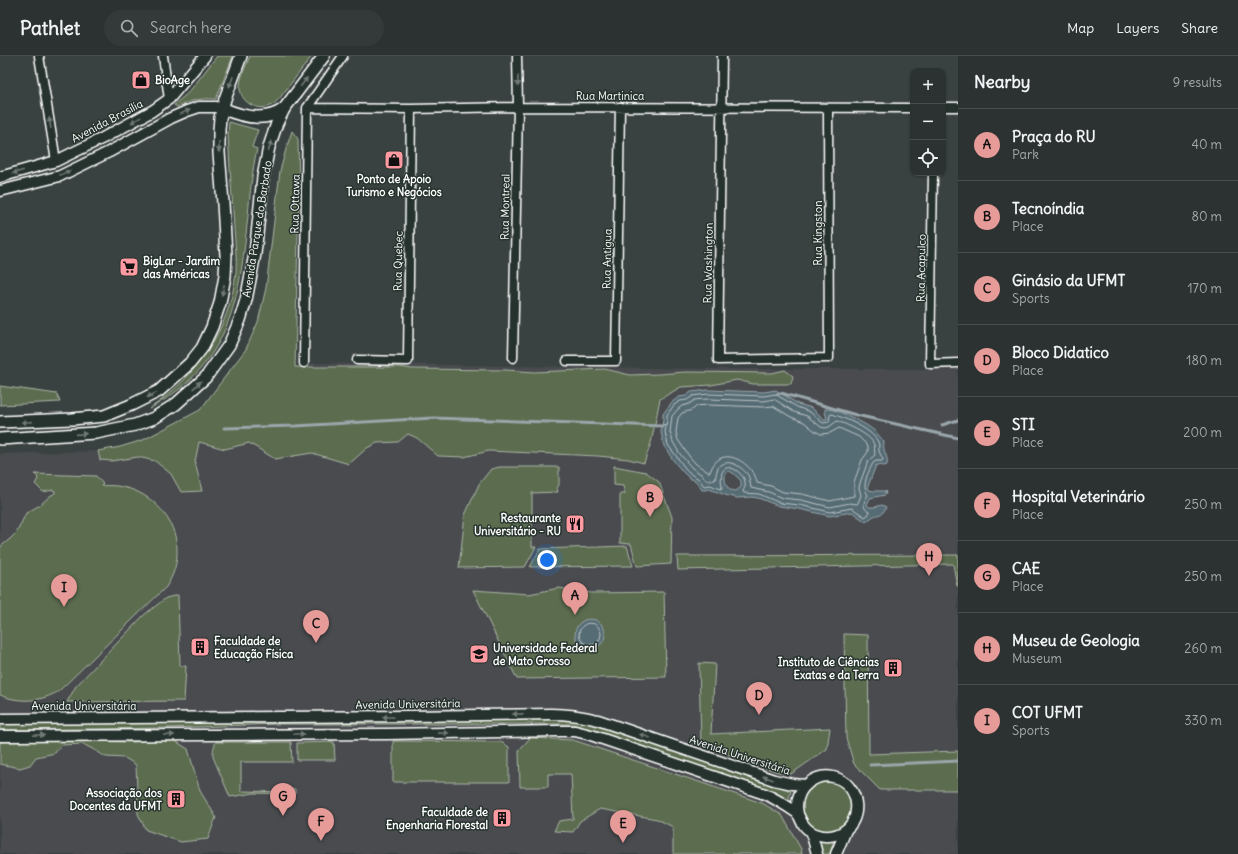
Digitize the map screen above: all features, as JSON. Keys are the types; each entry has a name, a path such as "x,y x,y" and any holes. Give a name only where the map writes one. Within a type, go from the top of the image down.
{"main road":[{"path":"0,422 104,416 159,392 190,363 202,348 212,327 220,303 225,276 226,255 219,153 219,130 222,108 229,85 241,56"},
{"name":"Avenida Parque do Barbado","path":"0,439 96,433 135,425 154,418 176,404 209,373 229,344 240,320 246,300 255,254 263,177 269,148 277,123 284,109 324,56"},
{"path":"222,108 238,114 260,118 275,115 284,109"}],"street":[{"path":"39,56 56,161"},
{"path":"163,56 169,99"},
{"name":"Avenida Brasília","path":"0,177 56,161 152,111 169,99 205,56"},
{"path":"307,108 343,56"},
{"name":"Rua Montreal","path":"513,358 518,107 517,56"},
{"name":"Rua Washington","path":"722,56 718,360 829,358"},
{"path":"0,191 60,176 187,111 199,107 222,108"},
{"path":"946,107 958,107"},
{"name":"Rua Martinica","path":"307,108 910,108"},
{"name":"Rua Ottawa","path":"304,363 307,108"},
{"name":"Rua Antigua","path":"567,361 616,361 620,108"},
{"name":"Rua Kingston","path":"828,108 829,358"},
{"name":"Rua Quebec","path":"357,360 408,360 411,109"},
{"name":"Rua Acapulco","path":"933,176 930,364 958,363"},
{"name":"Avenida Universitária","path":"0,719 551,714 584,716 774,780 806,785"},
{"path":"0,736 379,734 558,730 575,731 591,735 765,794 775,798 798,815"},
{"path":"836,854 847,830 853,822 857,809 856,797 843,781 833,777 816,779 806,785 800,795 797,805 798,815 803,824 810,831 819,835 828,836 847,830"},
{"path":"810,831 817,854"}],"shaded area":[{"name":"Universidade Federal de Mato Grosso","path":"304,363 713,369 958,369 958,854 0,854 0,454 98,451 120,447 143,440 214,408"}],"green space":[{"path":"217,56 233,56 216,99 196,100 177,107 174,105 189,92"},
{"path":"250,56 312,56 279,99 272,105 262,108 252,105 244,99 241,94 240,85"},
{"path":"229,122 258,130 252,147 257,149 251,182 242,264 233,309 225,330 214,350 200,369 182,387 149,409 182,382 208,350 227,313 233,293 236,261 228,137"},
{"path":"292,131 298,139 299,189 295,367 400,367 412,369 506,370 535,372 605,369 630,375 685,372 772,373 785,370 793,376 791,384 753,384 737,380 711,385 681,387 660,399 651,443 644,463 628,459 598,456 489,451 464,457 438,456 417,438 408,434 398,442 377,443 367,448 349,464 312,453 275,459 249,443 225,449 199,442 195,462 202,491 181,492 171,474 155,461 138,457 111,461 100,460 98,451 120,447 143,440 200,410 246,349 258,322 266,288 280,171"},
{"path":"0,386 57,394 60,402 0,405"},
{"path":"614,466 646,472 659,482 672,517 671,564 637,566 631,544 620,543 620,494 625,494 623,486 614,485"},
{"path":"500,467 559,467 558,492 532,493 532,547 536,547 525,567 459,568 465,515 479,484 491,469"},
{"path":"35,474 96,476 103,484 101,486 121,487 139,492 154,503 166,516 174,532 177,550 175,569 166,587 59,691 52,695 37,699 22,700 7,698 0,695 0,547 17,532 26,513 40,505 55,493 53,490 43,492 35,484 38,479"},
{"path":"627,546 633,566 530,567 540,549"},
{"path":"958,555 958,586 953,564 678,570 677,556"},
{"path":"559,588 591,593 664,592 666,677 517,679 473,590 529,594"},
{"path":"178,595 180,666 186,666 184,701 67,702 76,686 144,615 166,598"},
{"path":"844,634 868,635 869,754 958,751 958,790 880,790 854,764 846,738"},
{"path":"699,663 715,664 711,734 830,728 827,749 791,774 778,772 701,745"},
{"path":"564,716 594,722 791,791 788,801 785,801 768,789 573,724 278,724 167,728 0,730 0,722"},
{"path":"530,738 573,740 762,803 782,815 801,849 802,854 673,854 673,827 657,819 600,809 580,821 573,832 554,831 559,821 573,819 571,774 548,774 548,787 520,787 519,750"},
{"path":"172,739 188,749 200,791 216,817 208,839 181,842 146,830 138,814 136,765 125,758 106,757 83,744 61,745 55,753 36,757 30,765 20,768 0,764 0,742 134,742"},
{"path":"393,741 501,742 509,747 509,782 393,782"},
{"path":"216,742 291,742 292,762 241,762 241,791 292,792 292,789 295,789 295,794 254,793 230,797 213,757"},
{"path":"334,742 335,760 297,760 297,743"},
{"path":"827,782 841,786 848,793 852,807 848,821 841,828 827,832 813,828 806,821 802,807 806,793 813,786"},
{"path":"817,838 834,839 830,854 821,854"}],"water":[{"path":"708,390 764,392 776,390 798,404 812,408 824,419 827,419 825,409 830,409 852,417 866,425 876,432 884,442 884,449 887,459 887,465 876,465 868,486 869,490 885,491 885,495 870,498 867,505 869,507 875,507 882,505 886,507 885,510 882,514 873,517 866,522 852,512 830,516 779,506 758,498 737,498 709,489 702,490 696,481 689,478 673,460 664,446 661,432 663,414 672,402 679,397 686,396 691,392","holes":["729,471 741,481 741,487 736,491 730,490 725,481 725,474"]},
{"path":"590,619 601,623 605,634 601,645 590,649 579,645 575,634 579,623"}],"waterway":[{"path":"777,394 781,393 856,415 958,438"},
{"path":"224,428 295,426 433,418 666,425"},
{"path":"942,425 958,420"},
{"path":"870,765 958,761"}],"place":[{"name":"BioAge","path":"141,80"},
{"name":"Ponto de Apoio Turismo e Negócios","path":"394,160"},
{"name":"BigLar - Jardim das Américas","path":"129,267"},
{"name":"Tecnoíndia","path":"650,517"},
{"name":"Restaurante Universitário - RU","path":"575,524"},
{"name":"Museu de Geologia","path":"929,576"},
{"name":"COT UFMT","path":"64,607"},
{"name":"Praça do RU","path":"575,615"},
{"name":"Ginásio da UFMT","path":"316,643"},
{"name":"Faculdade de Educação Física","path":"200,647"},
{"name":"Universidade Federal de Mato Grosso","path":"479,654"},
{"name":"Instituto de Ciências Exatas e da Terra","path":"893,668"},
{"name":"Bloco Didatico","path":"759,715"},
{"name":"Associação dos Docentes da UFMT","path":"176,799"},
{"name":"CAE","path":"283,816"},
{"name":"Faculdade de Engenharia Florestal","path":"502,818"},
{"name":"Hospital Veterinário","path":"321,841"},
{"name":"STI","path":"623,843"}]}
